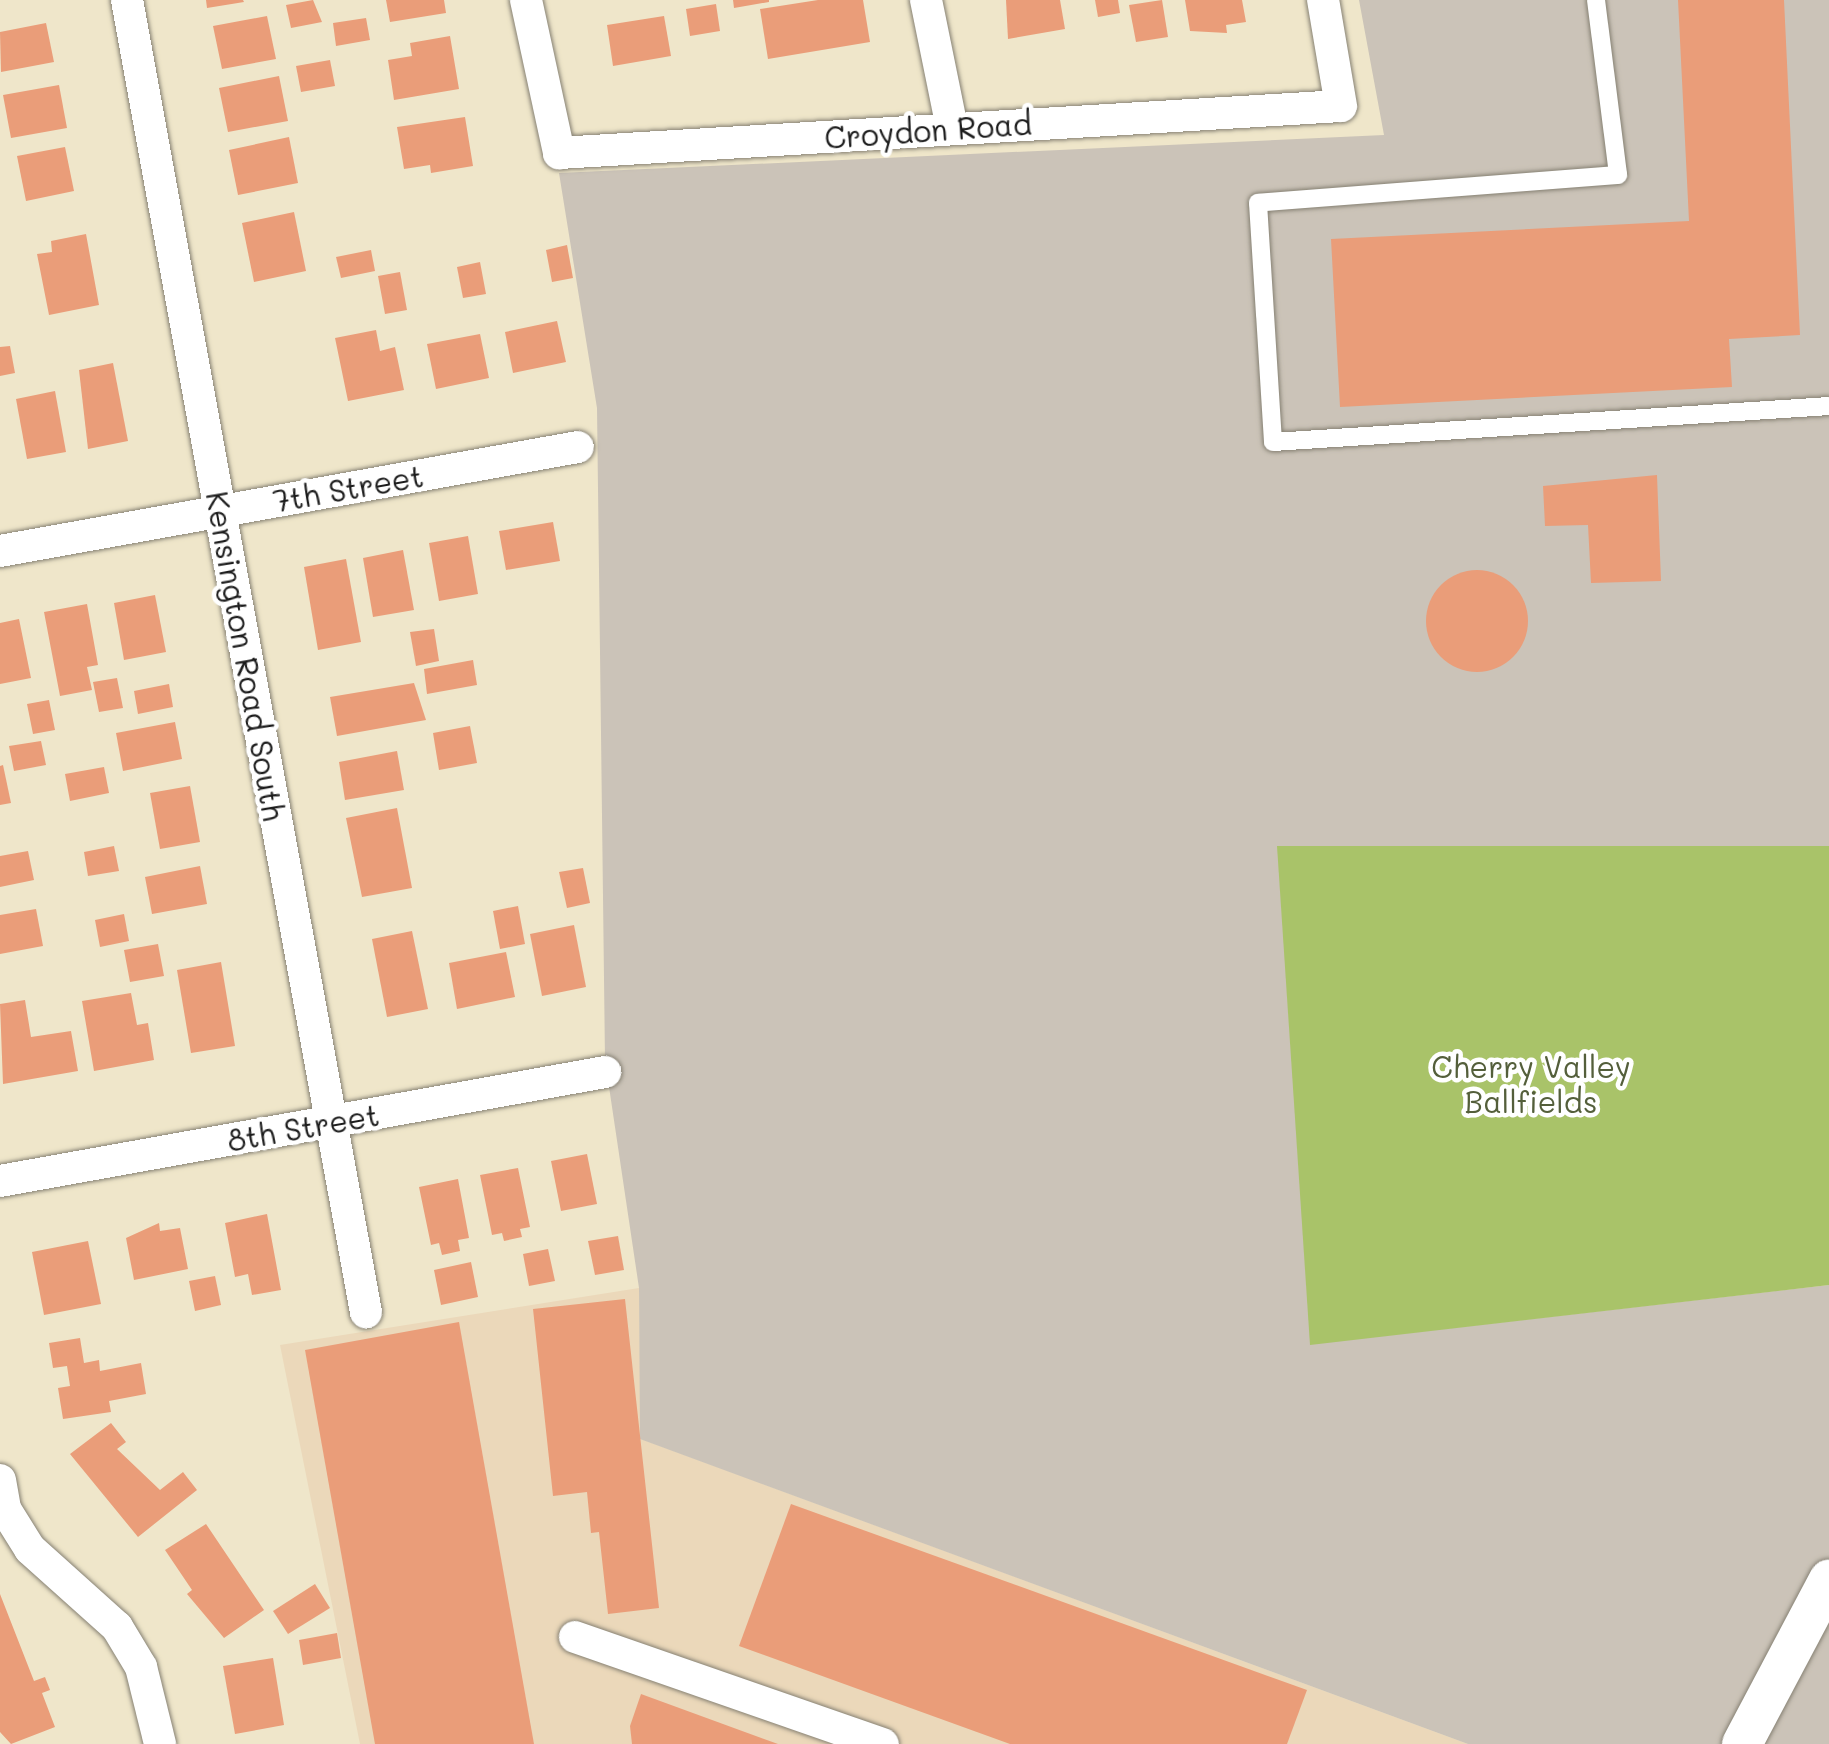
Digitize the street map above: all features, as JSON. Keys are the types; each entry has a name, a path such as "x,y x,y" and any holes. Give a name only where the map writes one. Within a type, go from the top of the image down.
{"street":[{"name":"Kensington Road South","path":"127,0 366,1312"},
{"name":"Croydon Road","path":"526,0 558,154 1341,106 1324,0"},
{"path":"926,0 952,128"},
{"name":"7th Street","path":"0,551 578,447"},
{"name":"8th Street","path":"0,1181 605,1072"},
{"path":"0,1480 6,1509 30,1549 116,1627 133,1654 160,1744"},
{"path":"1742,1744 1829,1580"},
{"path":"576,1637 883,1744"}],"lane":[{"path":"1596,0 1618,175 1258,203 1273,442 1829,406"}],"shaded area":[{"path":"1359,0 1829,0 1829,846 1278,846 1311,1344 1829,1285 1829,1744 1468,1744 640,1439 639,1288 605,1060 597,408 559,173 1384,135"},
{"path":"639,1288 641,1439 1468,1744 360,1744 280,1345"}],"green space":[{"name":"Cherry Valley Ballfields","path":"1277,846 1829,846 1829,1285 1310,1345"}],"building":[{"path":"206,0 243,0 244,2 207,8"},
{"path":"313,0 322,22 291,28 286,5"},
{"path":"386,0 444,0 446,13 390,22"},
{"path":"733,0 769,0 769,2 734,8"},
{"path":"818,0 863,0 870,42 768,59 760,9"},
{"path":"1006,0 1060,0 1065,29 1008,39"},
{"path":"1095,0 1118,0 1120,13 1098,17"},
{"path":"1162,0 1168,37 1136,42 1129,5"},
{"path":"1185,0 1242,0 1246,22 1226,25 1227,33 1190,31"},
{"path":"1678,0 1784,0 1800,335 1729,339 1732,387 1340,407 1331,239 1689,221"},
{"path":"716,4 720,31 690,36 686,9"},
{"path":"267,16 276,59 222,69 213,26"},
{"path":"664,16 671,56 613,66 607,25"},
{"path":"366,18 370,40 336,46 333,23"},
{"path":"46,23 54,62 1,72 0,32"},
{"path":"450,36 459,89 394,100 388,60 412,56 410,43"},
{"path":"330,60 335,86 301,92 296,66"},
{"path":"279,76 288,121 228,132 219,88"},
{"path":"59,85 67,128 11,138 3,95"},
{"path":"465,117 473,166 431,173 430,165 404,169 397,127"},
{"path":"289,137 298,183 238,195 229,150"},
{"path":"65,147 74,191 26,201 17,156"},
{"path":"294,212 306,271 254,282 242,223"},
{"path":"86,234 99,305 49,315 37,254 52,252 51,241"},
{"path":"567,245 573,278 552,282 546,250"},
{"path":"371,250 375,271 341,278 336,257"},
{"path":"480,262 486,294 463,298 457,267"},
{"path":"400,272 407,310 385,314 378,276"},
{"path":"557,321 566,362 513,373 505,332"},
{"path":"376,330 380,351 395,347 404,390 348,401 335,338"},
{"path":"480,334 489,378 436,389 427,344"},
{"path":"10,346 15,373 0,376 0,347"},
{"path":"113,363 128,441 88,449 79,370"},
{"path":"55,391 66,452 27,459 16,399"},
{"path":"1657,475 1661,581 1591,583 1588,525 1545,526 1543,486"},
{"path":"553,522 560,561 506,570 499,531"},
{"path":"468,536 478,594 439,601 429,543"},
{"path":"403,550 414,610 373,617 363,558"},
{"path":"346,559 361,642 318,650 304,567"},
{"path":"1477,570 1497,574 1513,585 1524,601 1528,621 1524,641 1513,657 1497,668 1477,672 1457,668 1441,657 1430,641 1426,621 1430,601 1441,585 1457,574"},
{"path":"155,595 166,652 124,660 114,603"},
{"path":"87,604 98,665 87,667 92,690 60,696 44,612"},
{"path":"19,619 31,678 0,684 0,623"},
{"path":"434,629 439,661 416,666 410,632"},
{"path":"473,660 477,685 427,694 424,669"},
{"path":"117,678 123,708 99,712 93,682"},
{"path":"414,683 426,720 337,736 330,697"},
{"path":"169,684 173,707 138,714 134,691"},
{"path":"49,700 55,730 33,734 27,704"},
{"path":"175,722 182,759 123,771 116,733"},
{"path":"470,726 477,763 439,770 433,733"},
{"path":"41,741 46,765 14,771 9,746"},
{"path":"397,751 404,790 345,800 339,762"},
{"path":"3,765 11,803 0,805 0,766"},
{"path":"104,767 109,793 70,801 65,774"},
{"path":"190,786 200,842 160,849 150,793"},
{"path":"397,808 412,888 362,897 346,818"},
{"path":"114,846 119,871 88,876 84,852"},
{"path":"28,851 34,880 0,887 0,856"},
{"path":"200,866 207,904 152,914 145,877"},
{"path":"583,868 590,903 567,908 559,872"},
{"path":"518,906 525,944 500,949 493,911"},
{"path":"36,909 43,946 0,954 0,915"},
{"path":"124,914 129,941 100,947 95,920"},
{"path":"574,925 586,987 542,996 530,934"},
{"path":"412,931 428,1009 387,1017 372,939"},
{"path":"158,944 164,976 130,982 124,950"},
{"path":"506,952 515,997 457,1009 449,963"},
{"path":"221,962 235,1046 191,1053 177,970"},
{"path":"131,993 137,1025 148,1023 154,1060 94,1071 82,1001"},
{"path":"25,1000 31,1037 71,1031 78,1071 3,1084 0,1004"},
{"path":"587,1154 597,1204 561,1211 551,1161"},
{"path":"518,1168 530,1227 520,1229 522,1237 504,1241 502,1233 492,1235 480,1175"},
{"path":"458,1179 469,1238 458,1240 460,1251 442,1255 439,1243 431,1245 419,1187"},
{"path":"267,1214 281,1290 252,1295 248,1274 235,1277 225,1223"},
{"path":"159,1223 160,1231 180,1228 188,1269 134,1280 126,1238"},
{"path":"618,1236 624,1270 595,1275 588,1241"},
{"path":"88,1241 101,1304 44,1315 32,1252"},
{"path":"548,1249 555,1281 529,1286 523,1254"},
{"path":"471,1262 478,1297 441,1305 434,1270"},
{"path":"215,1276 221,1305 195,1311 189,1281"},
{"path":"625,1299 659,1608 608,1614 599,1532 591,1533 587,1492 553,1496 533,1309"},
{"path":"459,1322 534,1744 375,1744 305,1350"},
{"path":"80,1338 84,1363 99,1360 100,1371 141,1363 146,1394 109,1401 111,1412 63,1419 58,1388 70,1386 67,1366 53,1368 49,1343"},
{"path":"111,1423 126,1442 117,1449 160,1490 183,1472 197,1490 138,1537 70,1454"},
{"path":"791,1504 1307,1690 1287,1744 1010,1744 739,1646"},
{"path":"206,1524 264,1610 224,1638 187,1594 192,1590 165,1550"},
{"path":"315,1584 330,1608 288,1634 273,1611"},
{"path":"0,1594 34,1681 45,1677 50,1690 42,1693 55,1727 11,1744 0,1732"},
{"path":"337,1633 341,1658 303,1665 299,1640"},
{"path":"273,1658 284,1725 235,1734 223,1666"},
{"path":"641,1694 778,1744 632,1744 630,1726"}]}
